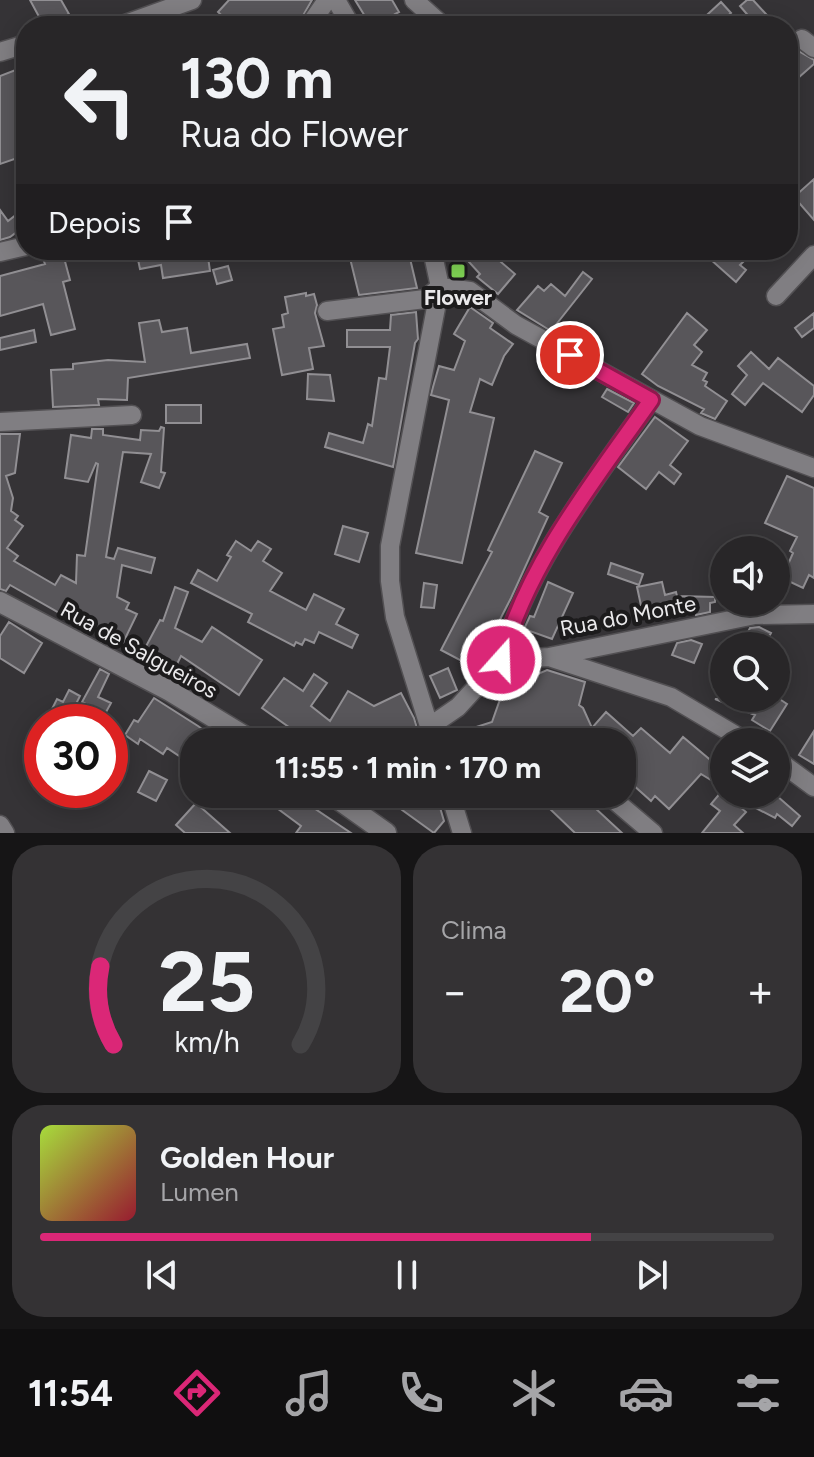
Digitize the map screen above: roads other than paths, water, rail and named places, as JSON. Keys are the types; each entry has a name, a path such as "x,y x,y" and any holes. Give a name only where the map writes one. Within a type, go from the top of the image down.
{"street":[{"path":"148,16 192,0"},
{"path":"414,0 432,16"},
{"path":"776,296 814,255"},
{"path":"429,728 395,617 390,581 390,546 440,287 434,260"},
{"path":"327,311 425,299 440,287 470,291 516,325 700,426 814,468"},
{"path":"437,728 501,660 507,639 551,543 651,400"},
{"path":"0,422 132,415"},
{"name":"Rua de Salgueiros","path":"0,602 170,691 231,728"},
{"name":"Rua do Monte","path":"501,660 549,657 755,615 814,614"},
{"path":"549,657 671,697 723,728"},
{"path":"790,769 814,787"},
{"path":"351,808 386,833"},
{"path":"454,808 462,833"},
{"path":"624,808 653,833"},
{"path":"0,825 5,833"}],"place":[{"name":"Flower","path":"458,271"}]}
